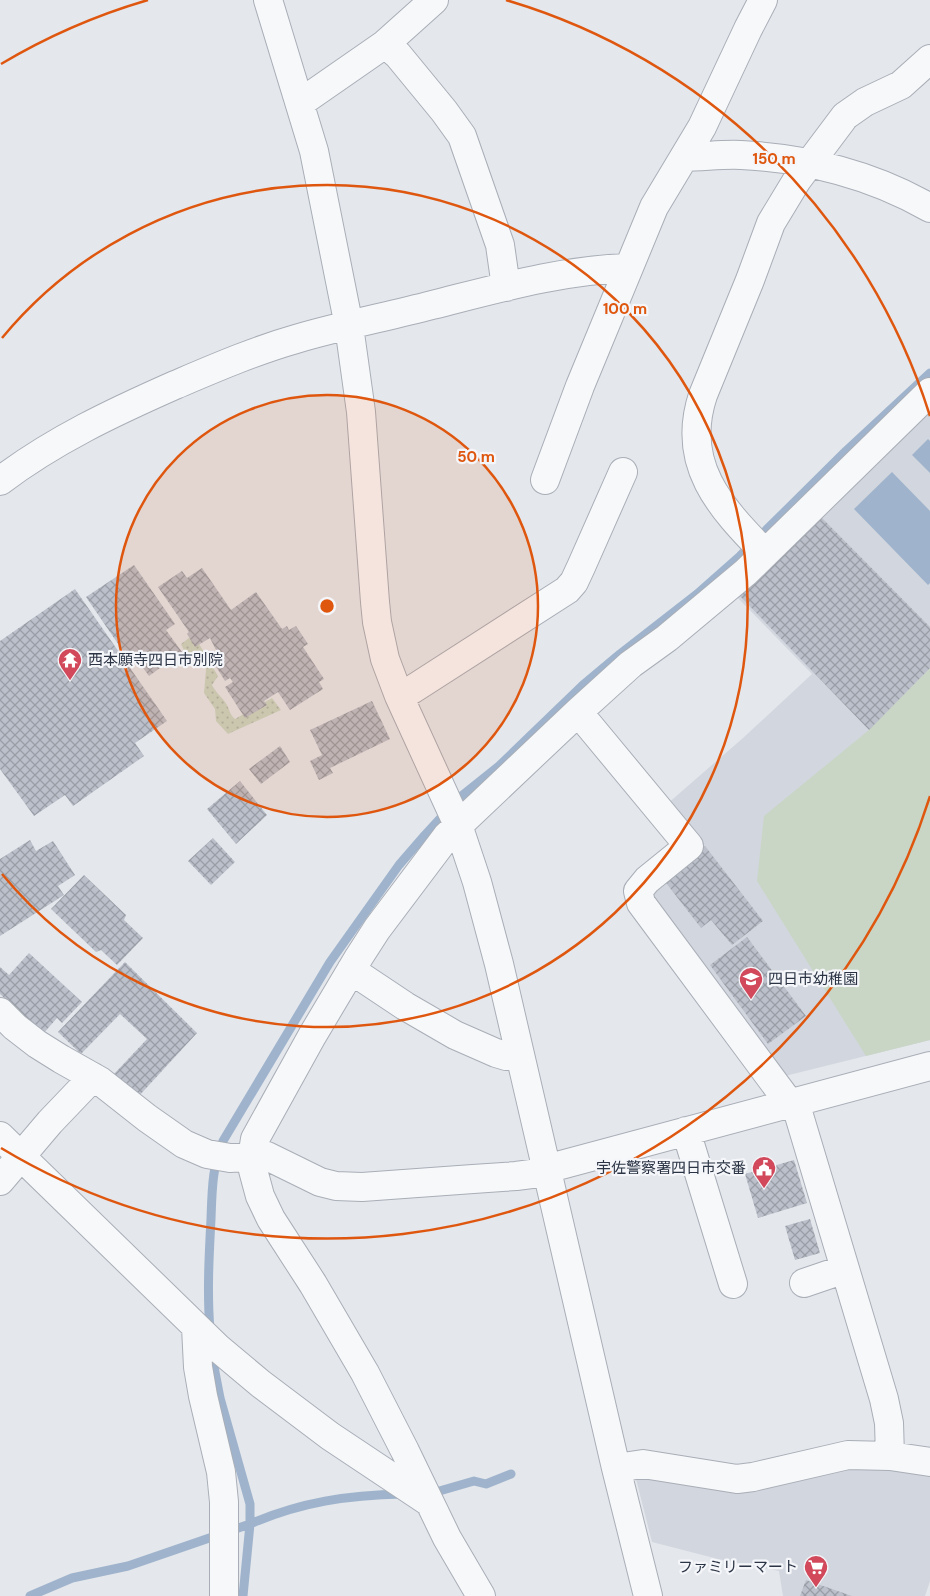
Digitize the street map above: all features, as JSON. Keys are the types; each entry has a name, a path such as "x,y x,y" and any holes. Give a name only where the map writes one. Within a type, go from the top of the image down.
{"street":[{"path":"268,0 300,103 322,189 349,326 361,412 373,576 378,622 385,659 399,696 453,812 489,926 616,1468 648,1596"},
{"path":"300,103 385,44 434,0"},
{"path":"546,480 580,386 654,207 702,127 763,0"},
{"path":"385,44 398,55 462,136 500,245 506,287"},
{"path":"765,553 725,510 705,479 699,461 696,442 698,408 771,223 788,193 845,116 865,102 901,85 930,59"},
{"path":"684,157 740,154 810,163 866,178 930,208"},
{"path":"0,481 63,439 125,407 230,362 298,338 506,287 595,269 628,268"},
{"path":"480,1596 451,1546 364,1373 313,1284 271,1219 260,1196 252,1158 253,1146 258,1131 351,970 377,929 447,836 453,812 578,712 631,664 714,600 765,553 930,392"},
{"path":"399,696 413,689 567,590 582,567 623,472"},
{"path":"578,712 689,846 647,880 638,891 641,903 793,1103 888,1411 890,1456"},
{"path":"351,970 455,1036 496,1054 520,1056"},
{"path":"0,1012 15,1027 37,1044 61,1060 93,1076 167,1132 196,1150 230,1158 267,1156 320,1182 344,1186 516,1176 546,1170 930,1066"},
{"path":"0,1181 50,1122 93,1076"},
{"path":"686,1131 733,1284"},
{"path":"0,1136 225,1354 330,1436 429,1502"},
{"path":"804,1283 845,1269"},
{"path":"196,1327 198,1367 221,1472 224,1502 224,1596"},
{"path":"616,1468 643,1464 745,1479 848,1455 890,1456 930,1462"}],"shaded area":[{"path":"930,399 930,1040 785,1076 645,900 651,889 703,846 666,805 743,738 812,674 733,593"},
{"path":"862,1467 930,1475 930,1581 925,1596 783,1596 779,1571 718,1559 652,1542 634,1471 844,1469"}],"green space":[{"path":"189,638 198,642 218,676 212,685 235,719 272,698 281,710 228,734 216,721 215,709 204,693 206,670 202,658 188,656 181,644"},
{"path":"930,668 930,1040 866,1056 757,881 764,816 869,730"}],"water":[{"path":"928,439 930,441 930,473 912,455"},
{"path":"892,472 930,511 930,583 928,585 854,509"}],"building":[{"path":"821,517 930,627 930,668 869,730 738,594"},
{"path":"134,565 175,624 166,630 182,652 149,676 132,653 127,657 86,597"},
{"path":"202,568 231,610 256,592 282,629 287,626 289,630 296,626 308,644 303,647 324,679 319,682 323,689 290,710 278,692 264,701 267,705 245,718 225,687 233,682 230,678 225,681 210,657 217,652 210,638 195,647 187,634 189,632 158,587 182,571 187,578"},
{"name":"西本願寺四日市別院","path":"75,589 167,721 135,743 144,756 73,806 65,795 34,816 0,769 0,641"},
{"path":"372,701 390,739 330,768 333,773 319,780 310,761 322,755 310,730"},
{"path":"280,746 290,762 261,784 249,769"},
{"path":"240,781 267,815 236,844 207,809"},
{"path":"213,838 235,862 211,885 188,861"},
{"path":"30,840 36,851 53,841 75,875 58,886 64,895 0,936 0,859"},
{"path":"705,846 763,921 732,945 711,920 701,928 663,879"},
{"path":"84,875 126,915 124,920 143,938 117,965 101,950 96,952 51,909"},
{"path":"747,937 806,1016 768,1044 710,965"},
{"path":"29,953 82,1002 62,1023 57,1018 43,1034 0,994 0,967 9,975"},
{"path":"125,962 197,1033 138,1097 114,1074 147,1039 120,1014 81,1054 58,1032"},
{"path":"794,1160 807,1203 758,1218 745,1174"},
{"path":"810,1219 820,1253 795,1260 785,1226"},
{"name":"ファミリーマート","path":"806,1580 852,1596 800,1596"}],"waterway":[{"path":"210,1330 209,1275 212,1189 219,1150 330,962 399,865 459,798 499,766 583,685 697,594 740,556 846,451 930,373"},
{"path":"30,1596 72,1578 128,1566 250,1524 250,1504 220,1398 211,1351"},
{"path":"429,1494 474,1481 486,1484 511,1474"},
{"path":"243,1596 250,1524 288,1510 325,1501 363,1496 403,1494"}],"place":[{"name":"西本願寺四日市別院","path":"70,681"},
{"name":"四日市幼稚園","path":"751,1000"},
{"name":"宇佐警察署四日市交番","path":"764,1189"},
{"name":"ファミリーマート","path":"816,1588"}]}
